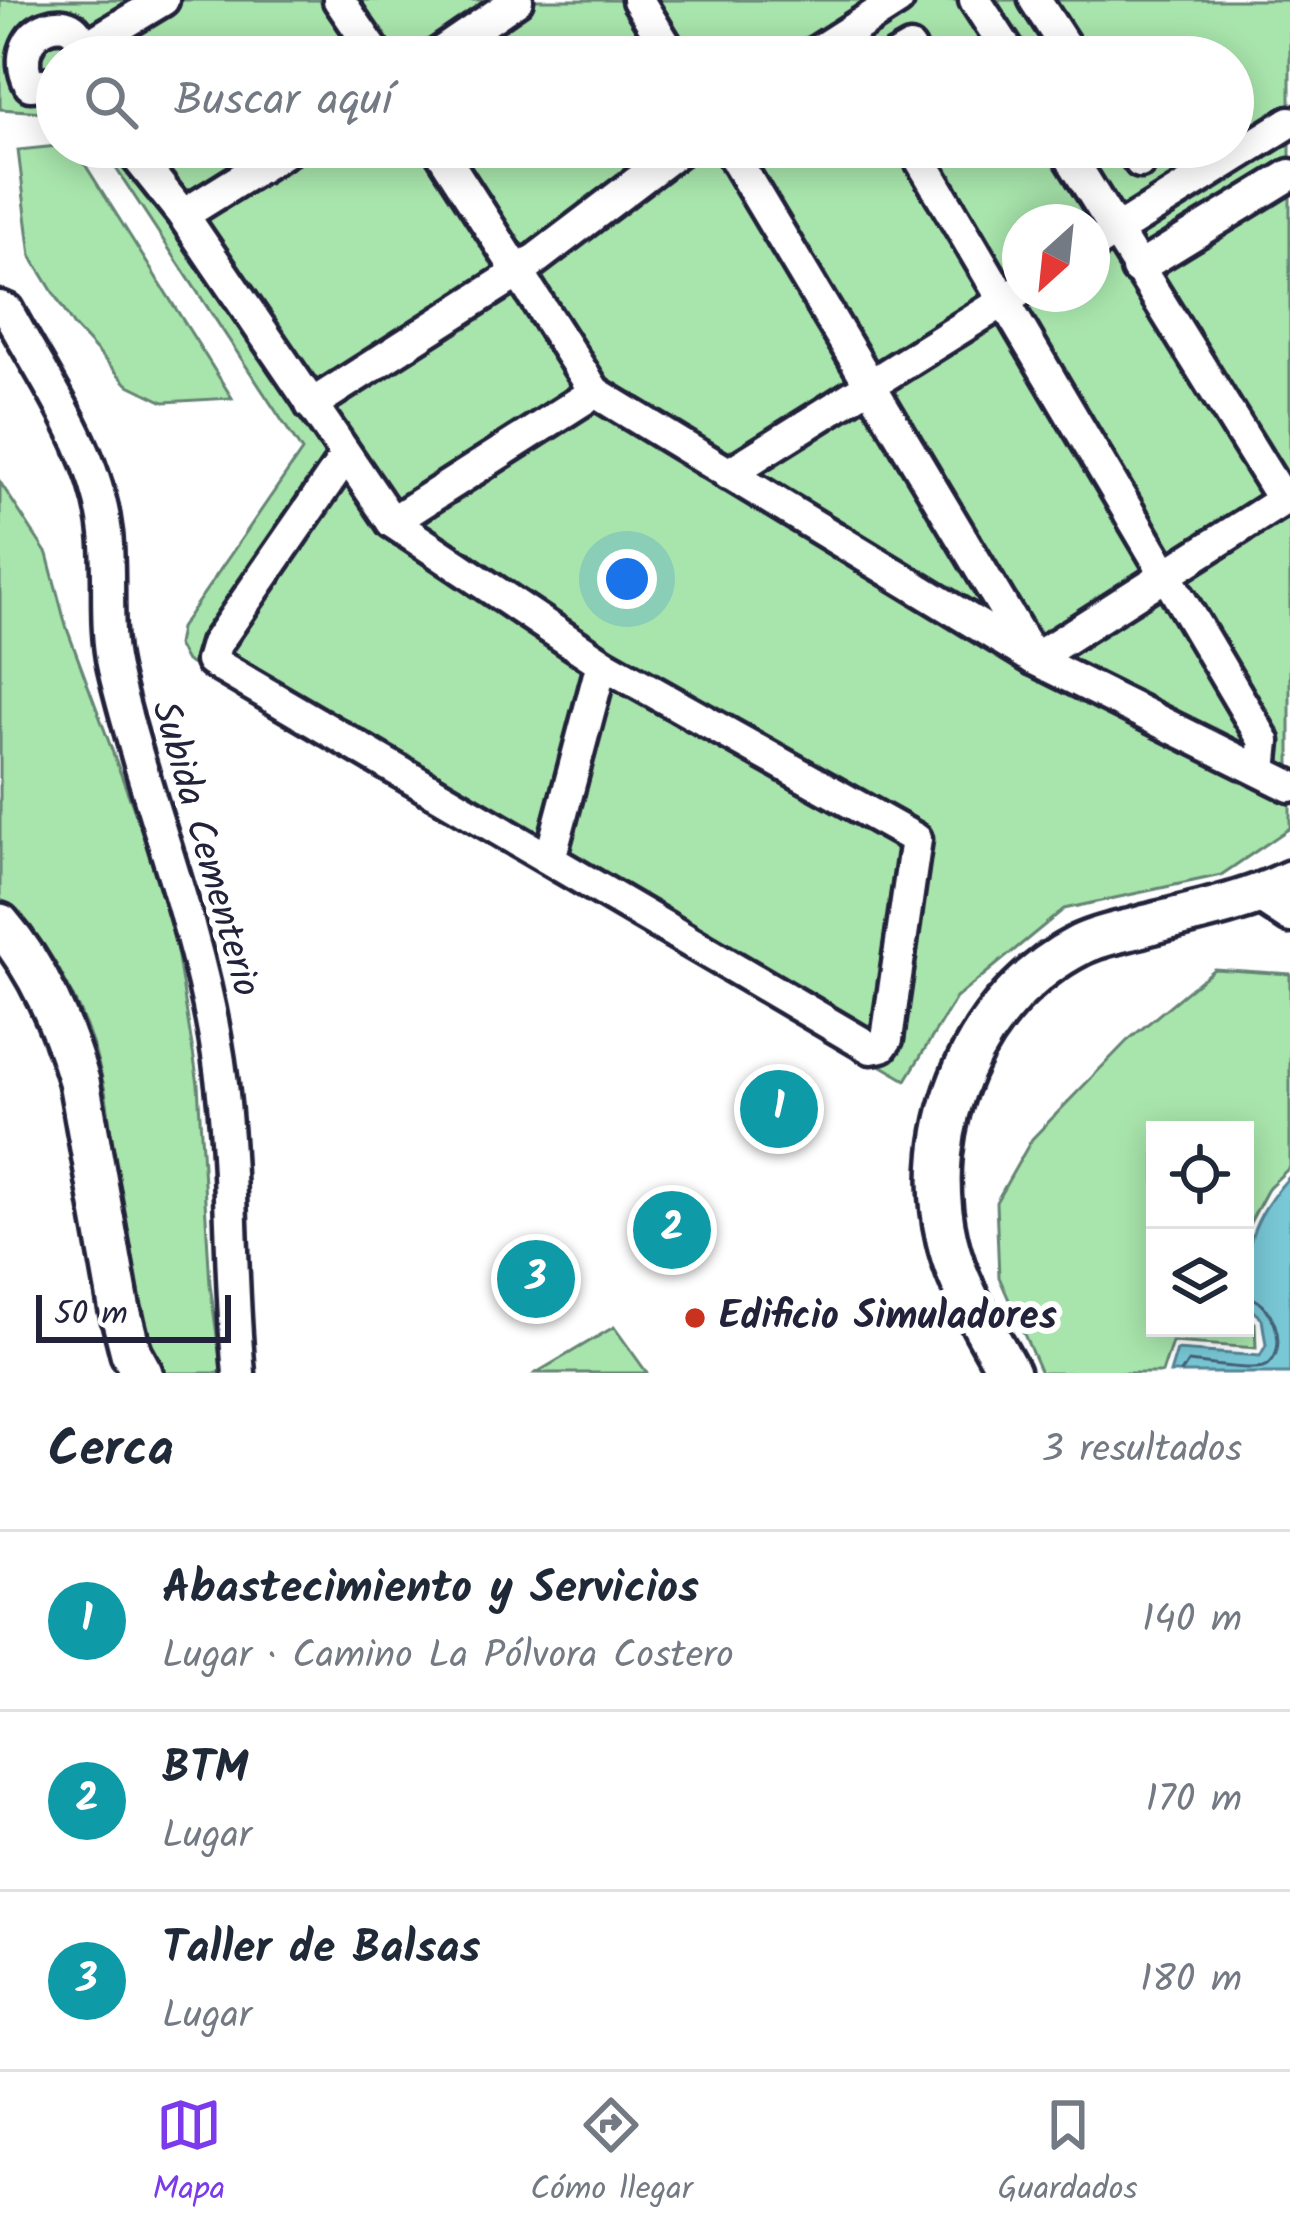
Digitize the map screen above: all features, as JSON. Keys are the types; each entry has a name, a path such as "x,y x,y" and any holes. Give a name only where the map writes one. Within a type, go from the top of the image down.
{"main road":[{"path":"1009,1373 956,1271 942,1209 942,1144 948,1113 984,1031 1021,986 1084,943 1279,898"},
{"path":"0,924 38,976 69,1048 119,1306 131,1353 142,1373"}],"street":[{"path":"107,36 163,0"},
{"path":"338,0 363,36"},
{"path":"465,36 517,0"},
{"path":"638,0 660,36"},
{"path":"842,36 898,0"},
{"path":"984,12 1031,0 1057,36"},
{"path":"36,81 12,71 4,49 11,26 31,12 55,12 69,20 78,36"},
{"path":"1,100 36,87"},
{"path":"1254,145 1290,122"},
{"path":"146,168 183,215 344,458 392,522 602,663 916,839 887,1039 882,1046 872,1048 211,661 216,644 344,458"},
{"path":"183,215 258,168"},
{"path":"452,168 595,392 1034,659 1290,786"},
{"path":"310,405 519,272 655,168"},
{"path":"744,168 1034,659"},
{"path":"927,168 1002,283"},
{"path":"1073,168 1088,204"},
{"path":"1110,235 1216,168"},
{"path":"1137,269 1290,175"},
{"path":"1034,659 1286,506 1137,269 1110,245"},
{"name":"Subida Cementerio","path":"2,303 65,409 95,486 106,532 112,663 208,1000 230,1161 239,1373"},
{"path":"728,474 1002,303"},
{"path":"1019,312 1264,741 1262,771"},
{"path":"392,522 595,392"},
{"path":"550,859 602,663"}],"green space":[{"path":"0,0 1290,0 1290,828 1221,875 1064,909 956,998 906,1080 186,661 177,645 180,628 302,451 116,168 1254,168 1254,36 36,36 36,112 0,109"},
{"path":"36,148 36,168 87,168 232,398 164,402 127,384 73,325 31,256 18,150"},
{"path":"0,482 47,554 66,626 170,907 198,1084 210,1284 222,1373 158,1373 124,1231 108,1106 91,1039 53,960 37,936 0,899"},
{"path":"1214,969 1290,974 1290,1167 1269,1187 1254,1215 1254,1121 1146,1121 1146,1337 1254,1337 1254,1322 1256,1348 1172,1342 1162,1373 1041,1373 999,1277 996,1202 1032,1139 1127,1041"},
{"path":"614,1327 647,1373 536,1373"}],"water":[{"path":"1290,1176 1290,1373 1170,1373 1177,1350 1260,1356 1266,1345 1262,1319 1254,1312 1254,1230"}],"place":[{"name":"Abastecimiento y Servicios","path":"779,1109"},
{"name":"BTM","path":"672,1230"},
{"name":"Taller de Balsas","path":"536,1279"},
{"name":"Edificio Simuladores","path":"695,1318"}]}
